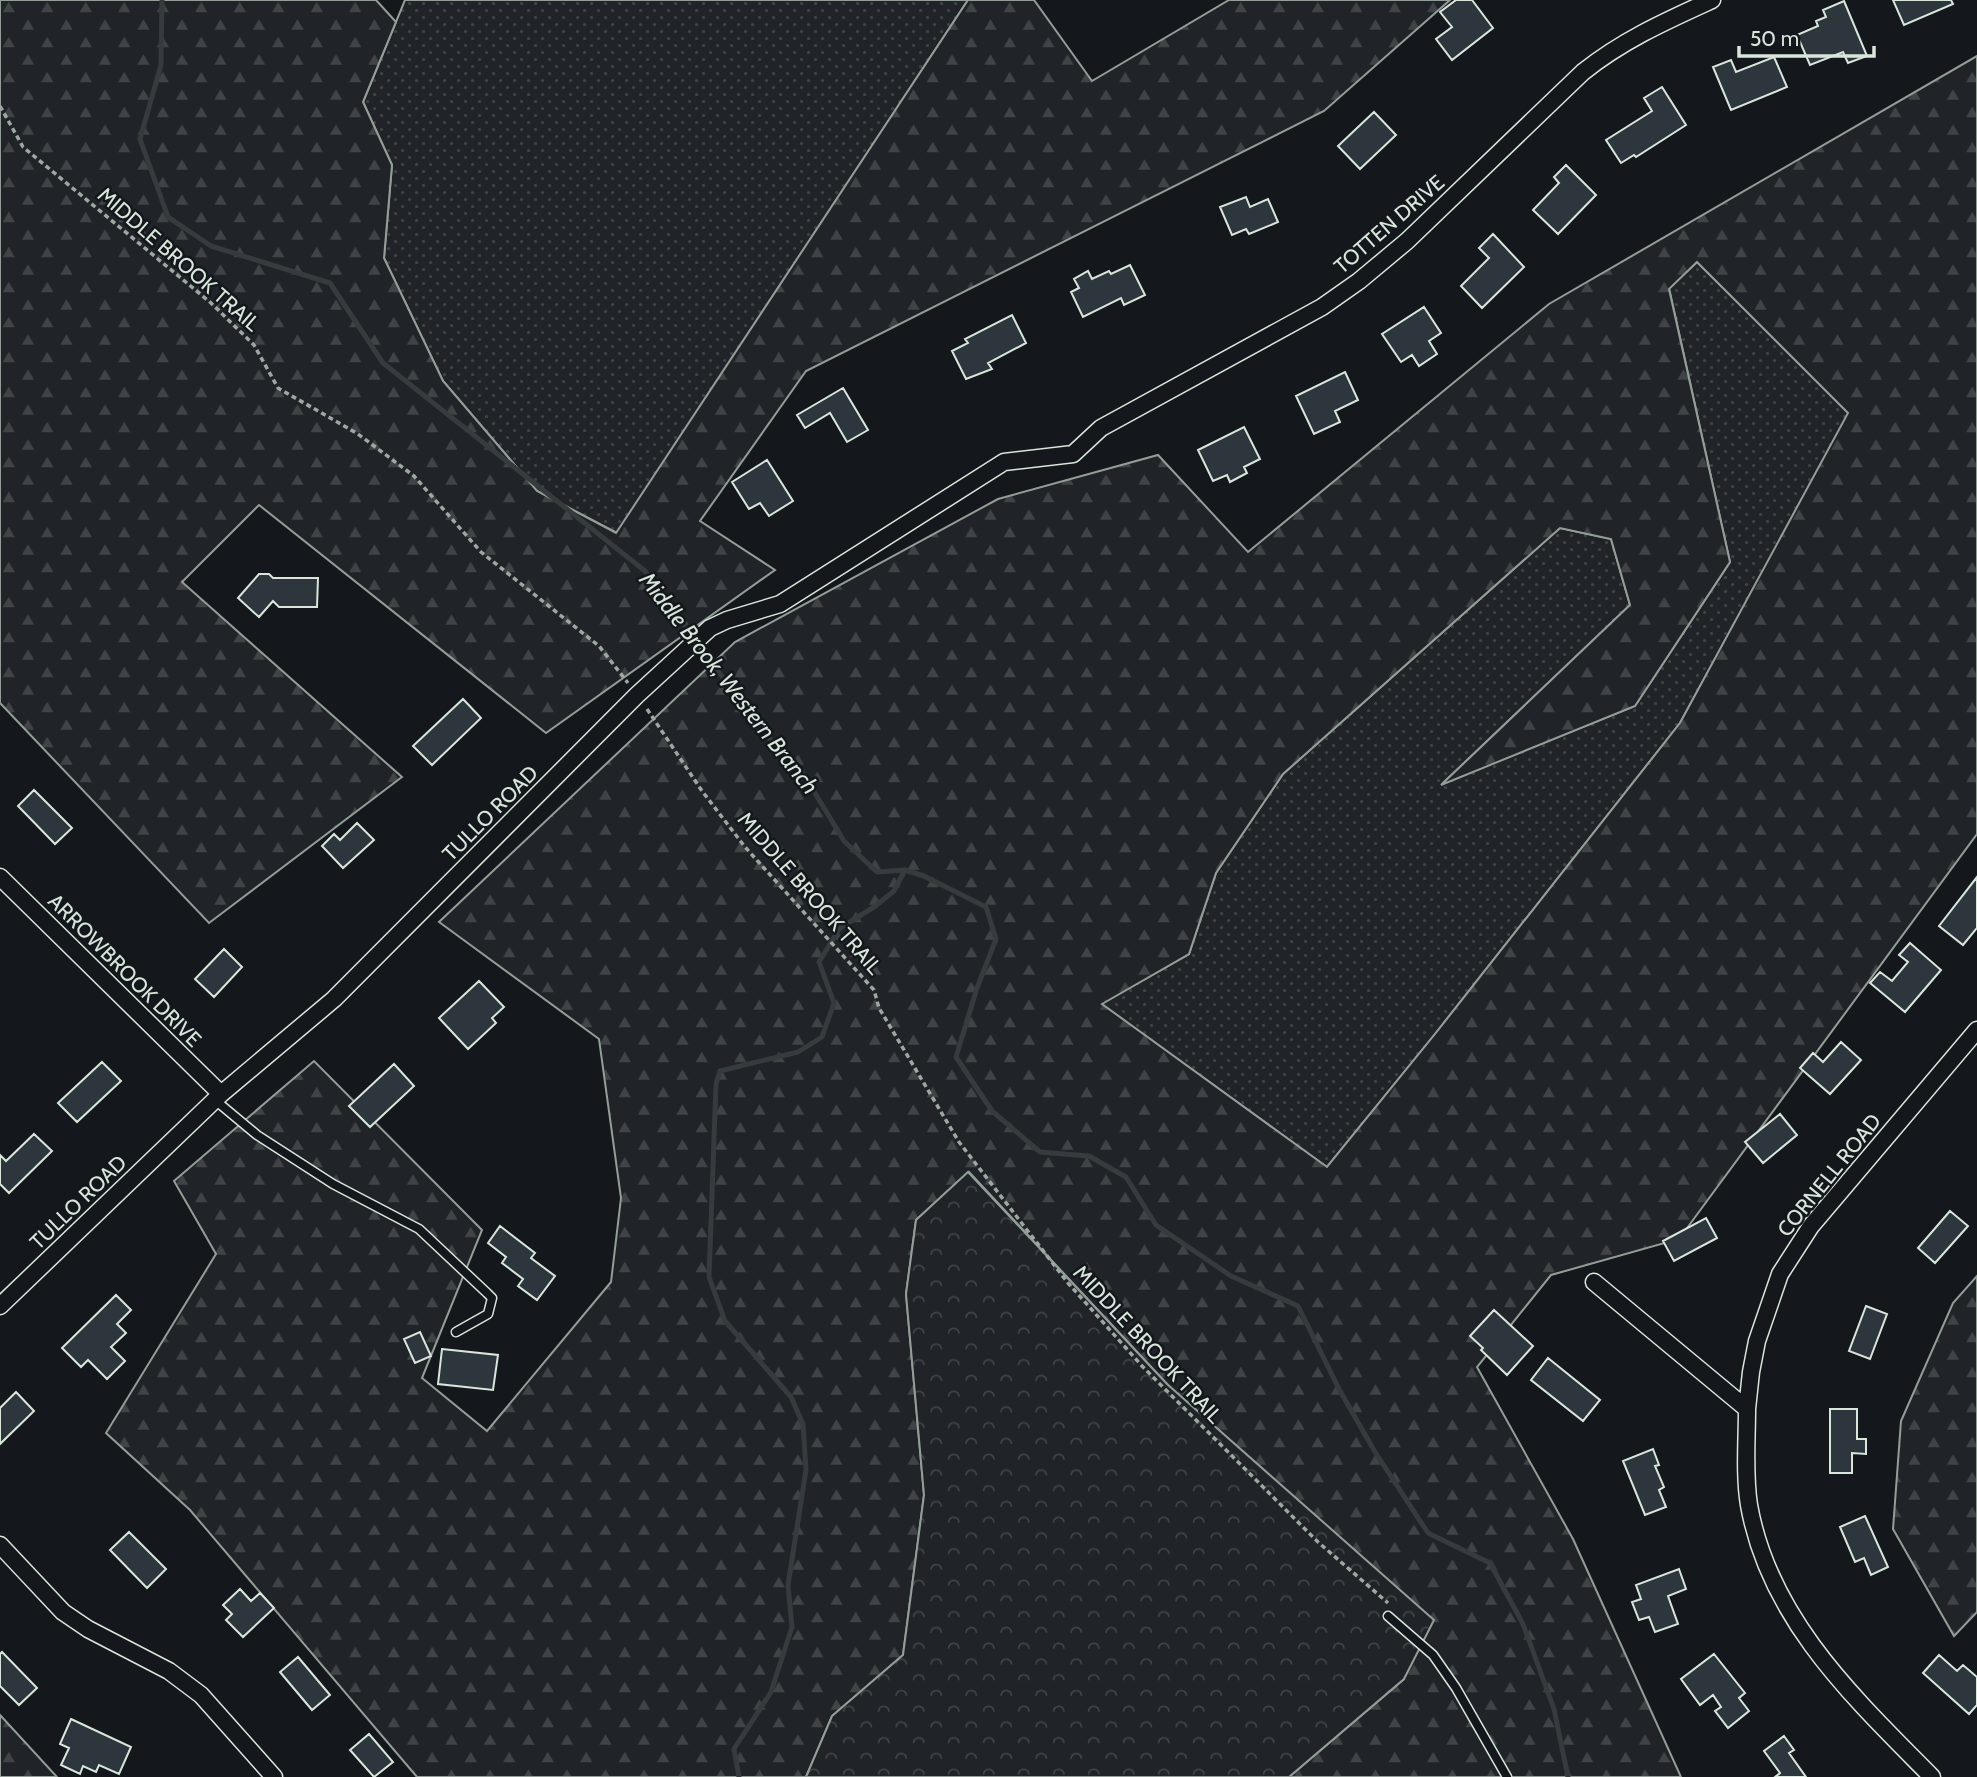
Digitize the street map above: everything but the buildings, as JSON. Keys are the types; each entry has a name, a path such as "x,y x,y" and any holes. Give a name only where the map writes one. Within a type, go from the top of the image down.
{"street":[{"name":"TOTTEN DRIVE","path":"1073,454 1101,428 1322,307 1359,281 1407,242 1591,65 1638,34 1712,0"},
{"name":"TULLO ROAD","path":"0,1306 218,1097 334,999 637,695 710,628 780,604 1004,462 1073,454"},
{"name":"ARROWBROOK DRIVE","path":"0,877 218,1097"},
{"name":"CORNELL ROAD","path":"1932,1777 1849,1693 1800,1630 1770,1577 1750,1507 1747,1482 1747,1409 1757,1341 1780,1274 1811,1226 1977,1030"},
{"path":"1594,1282 1747,1409"},
{"path":"0,1545 63,1612 88,1629 169,1671 201,1695 274,1777"}],"lane":[{"path":"218,1097 257,1135 333,1184 419,1229 487,1293 492,1298 488,1314 456,1332"},
{"path":"1388,1616 1433,1655 1456,1688 1507,1777"}],"path":[{"name":"MIDDLE BROOK TRAIL","path":"0,106 23,147 211,303 254,345 278,388 358,434 414,476 481,552 599,646 745,847 874,990 879,1008 958,1142 1068,1283 1142,1366 1298,1523 1389,1604"}],"green space":[{"path":"0,0 376,0 396,22 363,102 392,165 384,258 443,381 537,491 616,533 968,0 1034,0 1092,81 1229,0 1450,0 1324,111 806,371 700,521 775,570 546,733 259,505 182,582 402,777 209,923 0,703"},
{"path":"405,0 968,0 617,533 537,491 443,381 384,258 392,165 363,102"},
{"path":"1977,56 1977,834 1679,1239 1551,1275 1477,1367 1573,1539 1681,1777 1289,1777 1404,1679 1167,1384 969,1172 916,1220 906,1294 924,1495 903,1655 832,1716 806,1777 417,1777 190,1510 106,1433 216,1254 174,1181 314,1061 482,1230 422,1378 487,1431 611,1282 621,1198 599,1039 439,922 735,642 998,499 1158,455 1248,552 1549,304","holes":["1697,262 1848,413 1680,723 1327,1167 1102,1004 1189,954 1216,873 1283,774 1560,528 1611,539 1630,605 1441,785 1635,706 1730,562 1669,289"]},
{"path":"1697,262 1849,413 1680,723 1327,1167 1101,1004 1189,954 1216,873 1283,774 1560,528 1611,539 1630,605 1443,783 1635,706 1730,562 1669,288"},
{"path":"968,1172 1167,1384 1434,1620 1404,1679 1289,1777 806,1777 832,1716 903,1655 924,1495 906,1294 916,1220"},
{"path":"1977,1276 1977,1612 1954,1636 1893,1529 1901,1421 1953,1303"},
{"path":"0,1715 57,1777 0,1777"}],"waterway":[{"name":"Middle Brook, Western Branch","path":"162,0 161,65 140,139 168,217 211,246 330,283 383,363 645,571 761,730 801,770 844,841 877,872 905,870 924,876 986,907 996,939 977,988 956,1057 992,1111 1040,1152 1089,1156 1126,1177 1156,1225 1231,1276 1298,1306 1339,1389 1375,1452 1428,1533 1490,1563 1523,1624 1554,1709 1568,1777"},
{"path":"739,1777 734,1749 771,1692 792,1627 788,1585 806,1470 803,1424 791,1397 725,1321 709,1277 716,1084 720,1071 798,1052 822,1037 834,1003 819,962 840,928 894,891 905,870"}]}
